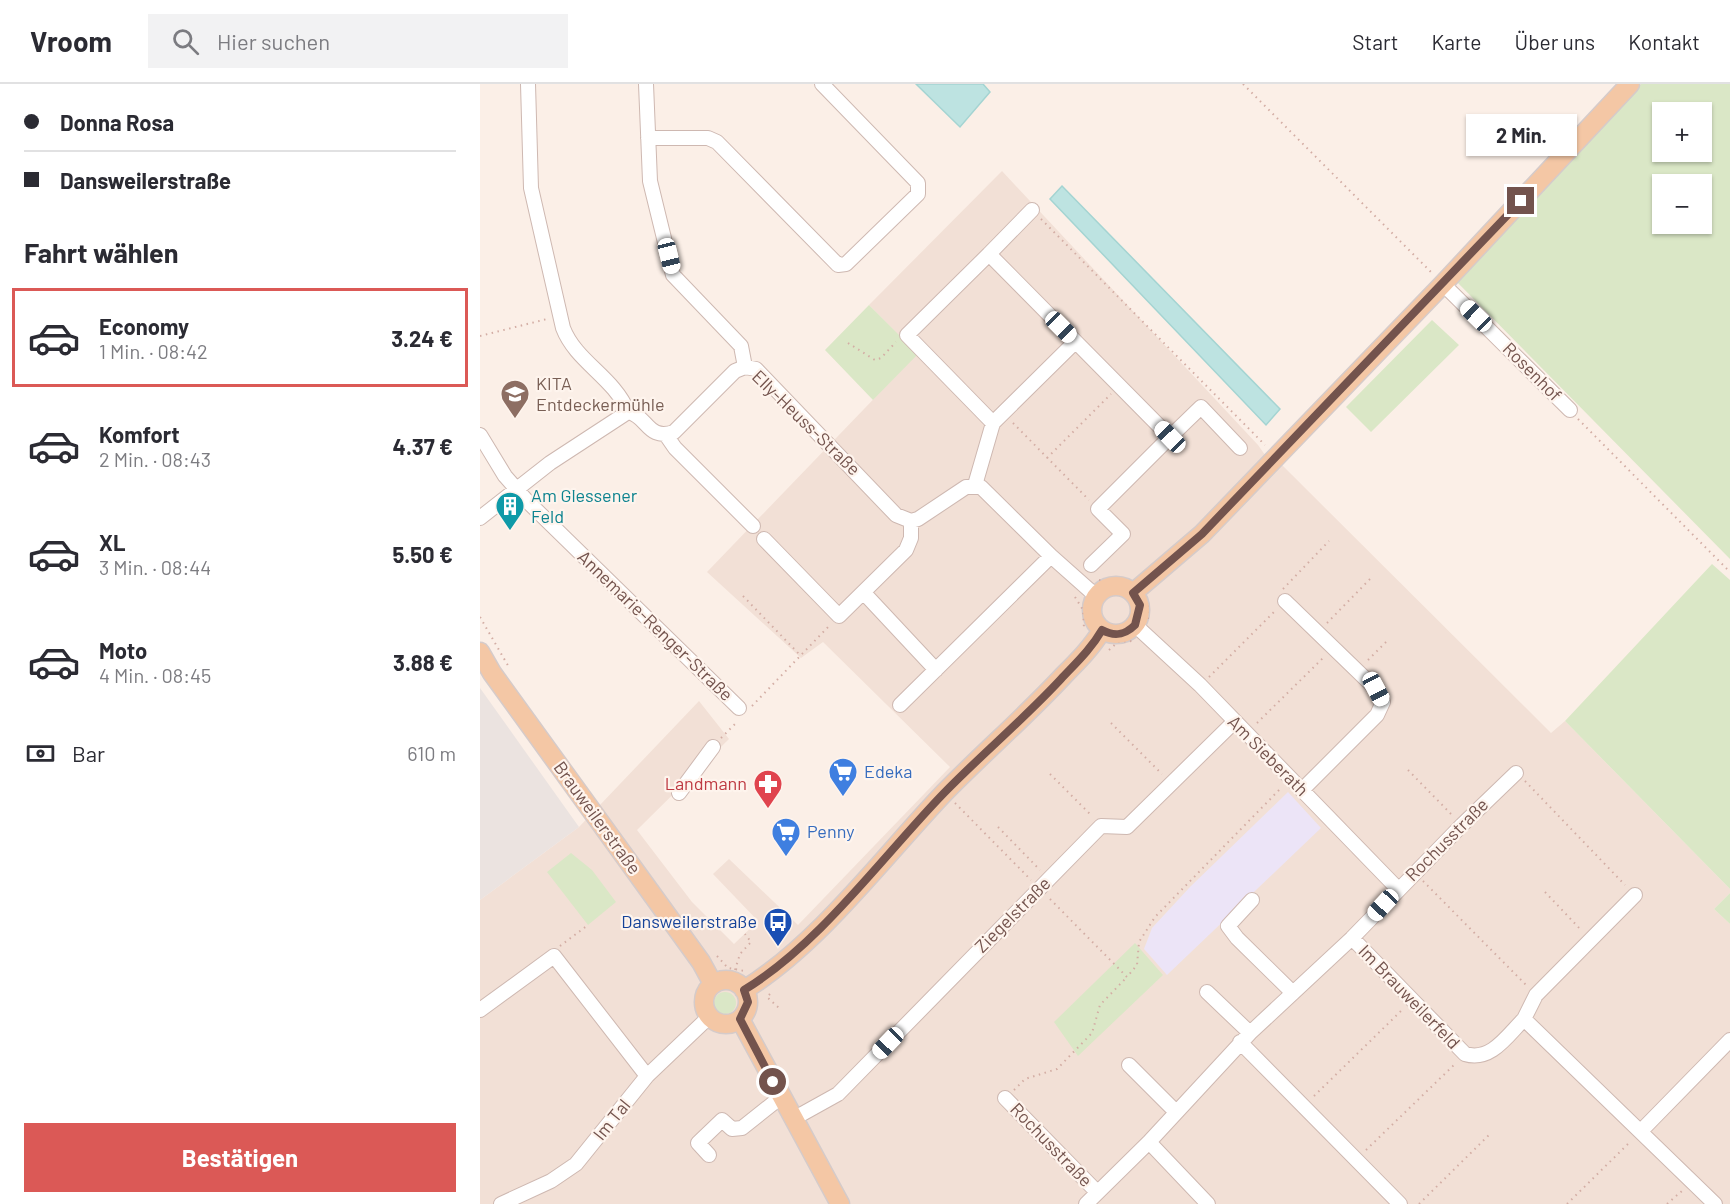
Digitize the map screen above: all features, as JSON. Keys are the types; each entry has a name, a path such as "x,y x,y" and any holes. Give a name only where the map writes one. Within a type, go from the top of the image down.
{"main road":[{"path":"1133,593 1202,534 1443,284 1630,84"},
{"path":"1114,586 1133,593 1140,605 1135,625 1123,633 1108,633 1102,630 1093,618 1092,610 1096,596 1101,591 1114,586"},
{"path":"744,990 781,964 817,930 945,792 1055,685 1093,644 1102,630"},
{"name":"Brauweilerstraße","path":"480,652 492,673 695,954 713,984"},
{"path":"720,981 733,981 744,990 748,1002 740,1019 727,1024 709,1017 705,1010 705,996 713,984 720,981"},
{"path":"740,1019 840,1204"}],"street":[{"path":"528,84 531,188 560,315 572,346 614,387 628,412"},
{"path":"646,84 650,181 674,274 741,346 745,367"},
{"path":"648,138 708,138 717,142 838,265 846,264 918,194 918,183 822,84"},
{"path":"998,418 907,335 1032,210"},
{"path":"989,254 1170,437"},
{"name":"Rosenhof","path":"1443,284 1570,410"},
{"path":"975,485 998,418 1075,342"},
{"name":"Elly-Heuss-Straße","path":"666,435 674,432 735,371 745,367 756,369 897,515 911,520"},
{"path":"1091,565 1123,534 1098,509 1201,407 1240,448"},
{"path":"480,518 550,463 628,412 634,413 654,432 666,435 675,448 753,526"},
{"name":"Annemarie-Renger-Straße","path":"480,435 488,451 516,489 659,632 739,708"},
{"path":"764,539 839,615 906,550 911,538 911,520 925,516 966,488 975,485 986,491 1050,556 1096,596"},
{"path":"900,705 1050,556"},
{"path":"864,593 936,670"},
{"path":"1285,601 1358,670 1376,689 1383,702 1377,715 1302,790"},
{"name":"Am Sieberath","path":"1135,625 1200,685 1398,889"},
{"path":"1102,826 1127,827 1234,722"},
{"path":"678,793 713,747"},
{"name":"Rochusstraße","path":"1086,1204 1149,1142 1245,1038 1352,938 1398,889 1516,773"},
{"name":"Ziegelstraße","path":"793,1119 838,1094 1102,826"},
{"name":"Im Brauweilerfeld","path":"1352,938 1465,1054 1476,1057 1491,1053 1524,1019 1536,994 1635,895"},
{"path":"1252,900 1228,926 1237,938 1293,993"},
{"path":"480,1010 554,956 647,1076"},
{"path":"1207,992 1303,1107 1400,1204"},
{"name":"Im Tal","path":"501,1204 551,1181 576,1164 647,1076 709,1017"},
{"path":"1524,1019 1693,1180 1715,1204"},
{"path":"1641,1131 1730,1040"},
{"path":"1129,1065 1176,1112"},
{"path":"709,1155 698,1143 722,1120 732,1129 742,1128 781,1097"},
{"name":"Rochusstraße","path":"1005,1098 1097,1192"},
{"path":"1149,1142 1208,1204"}],"path":[{"path":"1244,84 1443,284"},
{"path":"1032,210 1268,448"},
{"path":"480,336 560,315"},
{"path":"848,343 878,359 901,337 907,335"},
{"path":"1047,458 1120,386"},
{"path":"1570,410 1730,572"},
{"path":"998,418 1047,458 1098,509"},
{"path":"1200,685 1285,601 1283,588 1329,541"},
{"path":"1318,632 1371,578"},
{"path":"743,596 800,656"},
{"path":"782,674 839,615"},
{"path":"1358,670 1389,639"},
{"path":"1246,734 1334,647"},
{"path":"1111,723 1172,784"},
{"path":"1408,770 1462,825"},
{"path":"1516,773 1635,895"},
{"path":"1050,774 1102,826"},
{"path":"1005,1098 1024,1079 1057,1069 1092,1033 1101,1005 1137,965 1139,942 1155,917 1290,779"},
{"path":"945,792 1044,884"},
{"path":"998,827 1044,884 1127,977"},
{"path":"1415,873 1536,994"},
{"path":"1545,892 1590,939"},
{"path":"554,956 559,946 588,925"},
{"path":"735,970 740,954 751,942 745,934"},
{"path":"770,994 767,997 780,1010"},
{"path":"1303,1107 1412,1001"},
{"path":"1356,1159 1465,1054"},
{"path":"1567,1204 1641,1131"},
{"path":"1419,1204 1491,1132"},
{"path":"1667,1204 1693,1180"}],"shaded area":[{"path":"1002,171 1258,445 1275,469 1282,465 1551,733 1565,721 1730,889 1730,893 1714,909 1730,924 1730,1204 480,1204 480,900 579,827 699,701 729,739 637,830 692,902 734,944 758,921 713,874 729,859 798,925 950,767 823,642 801,658 707,572 917,354 869,305"},
{"path":"480,688 579,827 480,900"},
{"path":"1288,792 1321,828 1167,975 1144,949 1152,928 1190,887"}],"green space":[{"path":"1641,84 1730,84 1730,559 1456,281"},
{"path":"869,305 918,354 873,400 825,350"},
{"path":"1432,320 1459,345 1371,432 1346,407"},
{"path":"1712,564 1730,580 1730,889 1565,721"},
{"path":"571,853 592,870 616,902 588,925 547,872"},
{"path":"1730,893 1730,924 1714,909"},
{"path":"1135,943 1163,975 1078,1056 1054,1022"},
{"path":"725,992 733,995 736,1003 733,1011 725,1014 717,1011 714,1003 717,995"}],"water":[{"path":"916,84 983,84 990,92 960,127"},
{"path":"1062,186 1280,409 1266,425 1050,199"}],"place":[{"name":"KITA Entdeckermühle","path":"515,420"},
{"name":"Am Glessener Feld","path":"510,532"},
{"name":"Edeka","path":"843,798"},
{"name":"Landmann","path":"768,810"},
{"name":"Penny","path":"786,858"},
{"name":"Dansweilerstraße","path":"778,948"}],"route":[{"path":"773,1082 740,1019 748,1002 744,990 781,964 817,930 945,792 1055,685 1093,644 1102,630 1108,633 1123,633 1135,625 1140,605 1133,593 1202,534 1521,201"}]}
